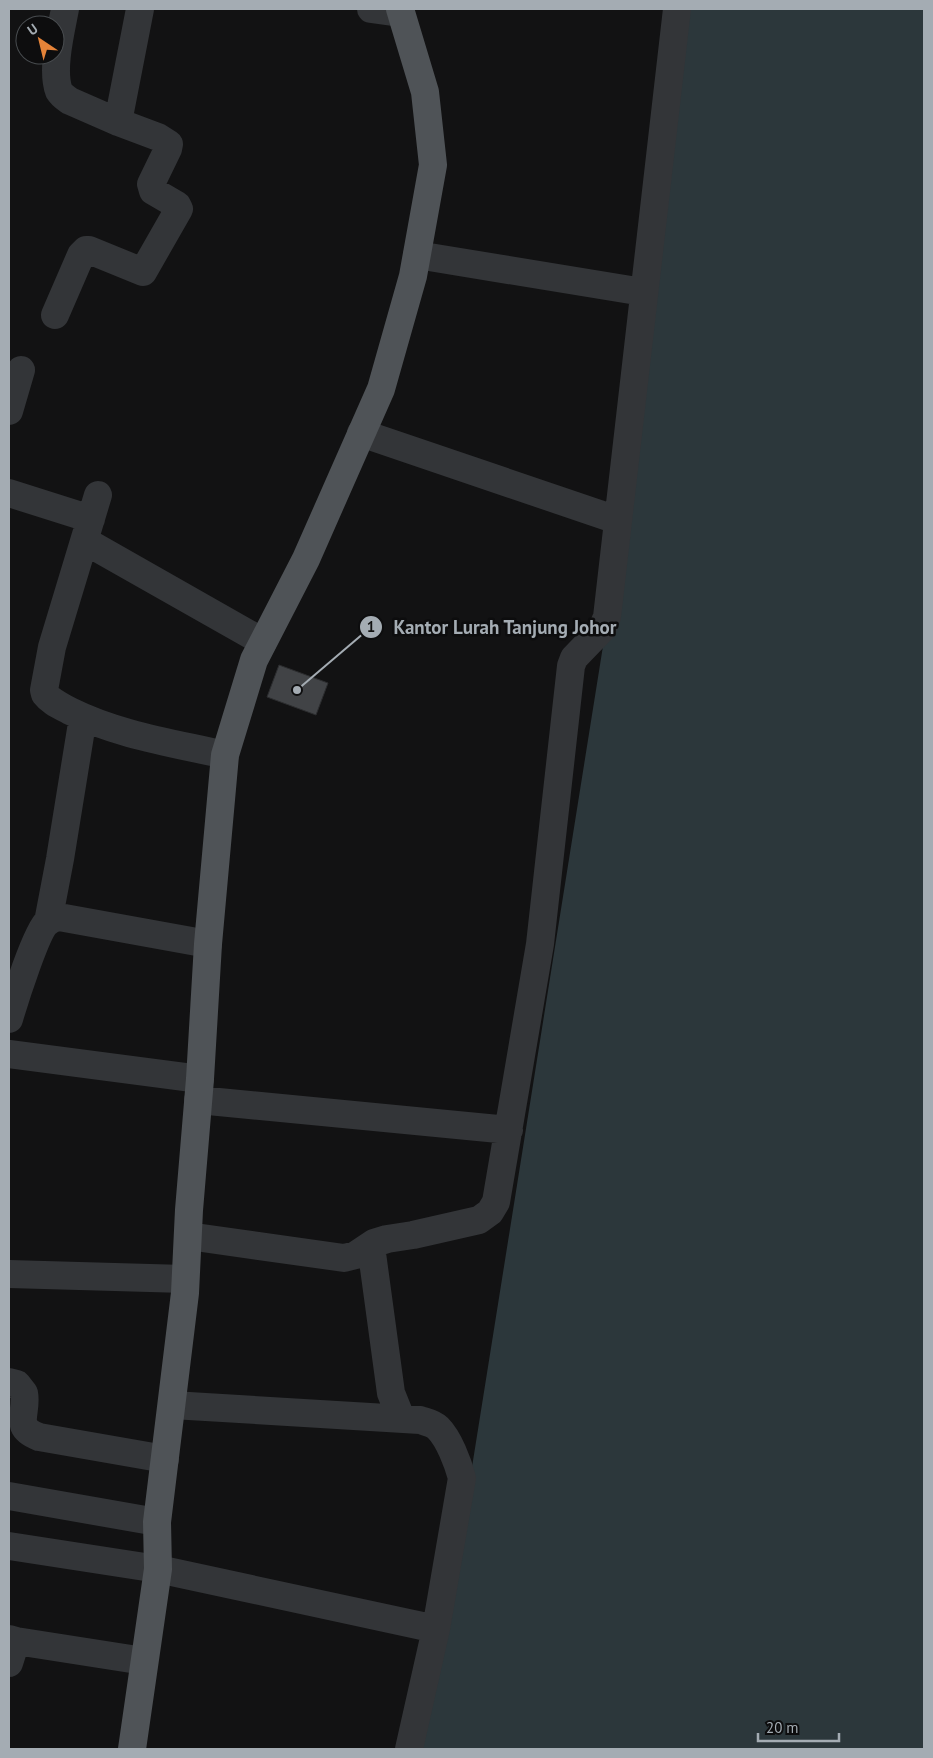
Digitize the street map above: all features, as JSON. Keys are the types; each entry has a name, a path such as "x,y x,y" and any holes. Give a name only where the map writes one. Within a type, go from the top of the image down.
{"main road":[{"path":"132,1749 158,1569 157,1522 185,1293 208,944 225,755 254,660 306,559 381,389 413,276 433,165 425,92 400,11"}],"street":[{"path":"55,315 84,252 89,250 143,272 179,209 178,205 153,191 151,187 169,144 158,137 70,101 63,97 59,90 57,47 65,9"},
{"path":"118,122 140,9"},
{"path":"371,9 400,11"},
{"path":"188,1236 339,1258 356,1255 387,1239 473,1222 485,1217 494,1207 498,1197 540,944 571,666 574,658 602,629 607,617 677,9"},
{"path":"417,256 643,292"},
{"path":"9,411 22,370"},
{"path":"361,433 617,520"},
{"path":"9,493 92,518 263,642"},
{"path":"92,518 52,646 44,690 45,694 48,698 83,717 117,730 225,755"},
{"path":"9,1019 33,950 48,922 83,717"},
{"path":"48,922 59,917 208,944"},
{"path":"9,1054 199,1090 509,1130"},
{"path":"371,1246 391,1393 401,1418"},
{"path":"9,1274 185,1279"},
{"path":"9,1382 17,1384 24,1393 22,1423 30,1434 165,1459"},
{"path":"172,1405 401,1418 420,1420 438,1428 456,1459 462,1478 436,1629 409,1749"},
{"path":"9,1496 157,1522"},
{"path":"9,1546 158,1569 436,1629"},
{"path":"11,1648 144,1661"}],"shaded area":[{"path":"682,9 924,9 924,1749 407,1749 472,1467 603,646"}],"building":[{"path":"279,665 328,683 316,715 267,697"}],"place":[{"name":"Kantor Lurah Tanjung Johor","path":"297,690"}]}
